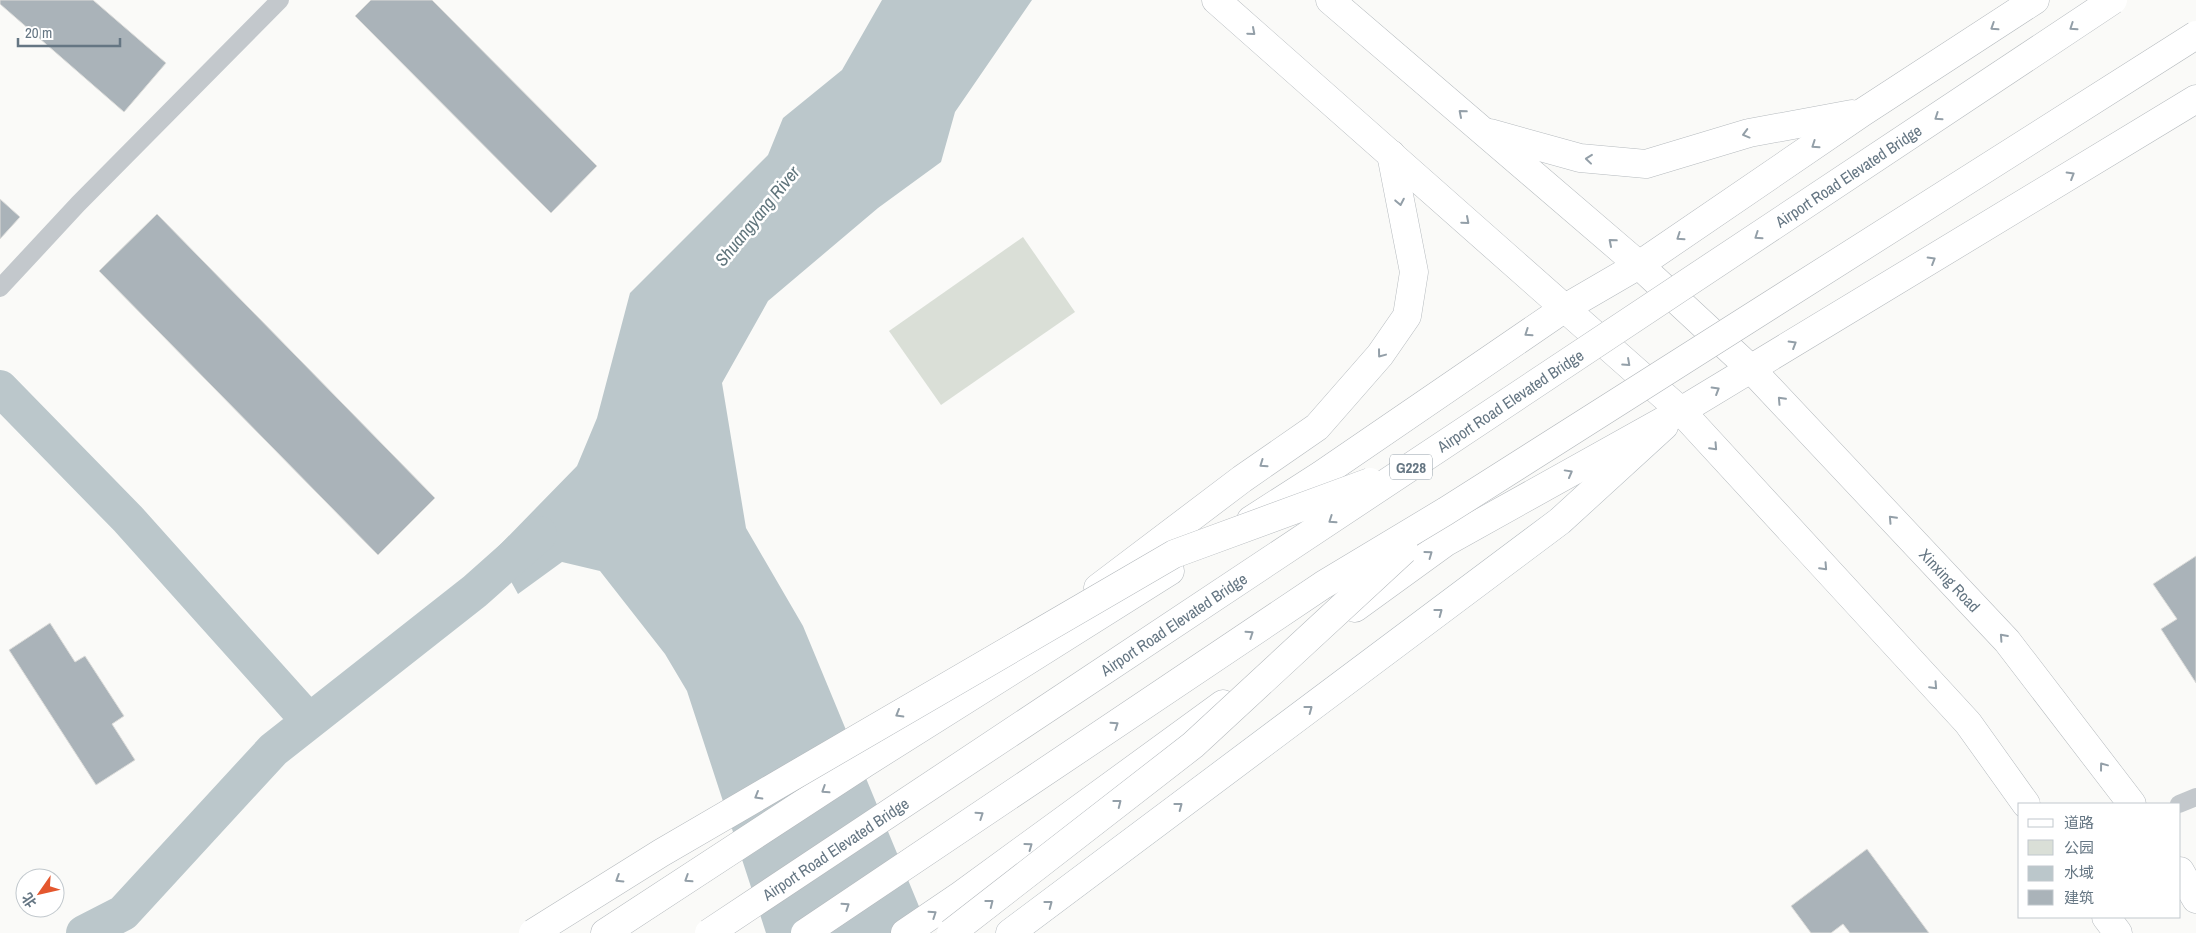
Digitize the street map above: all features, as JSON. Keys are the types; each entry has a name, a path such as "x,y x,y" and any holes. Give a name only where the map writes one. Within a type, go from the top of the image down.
{"main road":[{"path":"1216,0 1680,412 1968,723 2025,803"},
{"name":"Xinxing Road","path":"1330,0 1639,265 1751,369 2007,641 2131,803"},
{"path":"605,933 865,763 1321,475 1565,308 1639,265 1863,112 2035,0"},
{"name":"Airport Road Elevated Bridge","path":"709,933 2114,0"},
{"path":"805,933 1323,585 1446,511 2196,35"},
{"path":"905,933 961,895 1446,542 1680,412 2196,99"},
{"path":"1483,131 1580,158 1646,164 1749,133 1863,112"},
{"path":"865,763 1242,479 1317,427 1380,355 1408,316 1414,272 1390,154"},
{"path":"1010,933 1560,521 1680,412"},
{"path":"533,933 662,852 1174,554 1413,465"},
{"path":"951,933 1193,745 1446,511"},
{"path":"2181,873 2196,899"},
{"path":"2107,918 2118,933"}],"lane":[{"path":"1,287 78,204 280,0"},
{"path":"2181,803 2196,797"}],"green space":[{"path":"1023,237 1075,312 941,405 889,331"}],"water":[{"name":"Shuangyang River","path":"882,0 1032,0 955,112 941,162 878,208 768,301 722,383 746,528 803,626 930,933 766,933 687,691 665,654 600,571 562,562 518,594 494,551 577,466 597,418 630,293 768,155 783,118 842,70"}],"building":[{"path":"0,0 93,0 166,63 124,112 0,4"},
{"path":"371,0 432,0 597,166 551,213 355,16"},
{"path":"0,199 20,217 0,239"},
{"path":"157,214 435,498 378,555 99,271"},
{"path":"2196,556 2196,683 2161,629 2177,619 2153,584"},
{"path":"50,623 75,662 85,656 124,716 112,724 135,760 96,785 9,650"},
{"path":"1867,849 1929,933 1850,933 1843,924 1831,933 1811,933 1791,906"}],"waterway":[{"path":"0,388 128,519 309,721"},
{"path":"84,933 123,913 273,750 475,591 539,534"}]}
